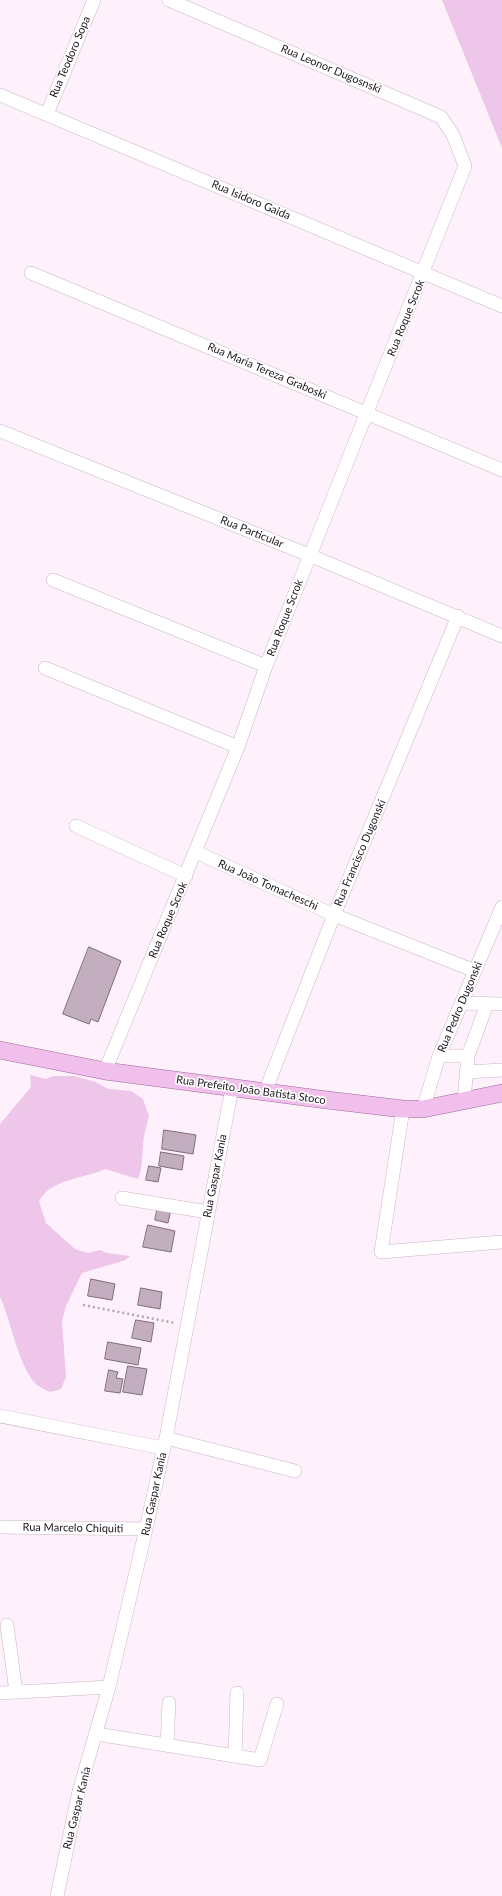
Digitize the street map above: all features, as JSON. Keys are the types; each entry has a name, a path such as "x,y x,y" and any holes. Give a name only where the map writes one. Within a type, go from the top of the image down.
{"main road":[{"name":"Rua Prefeito João Batista Stoco","path":"0,1052 105,1071 403,1109 423,1109 502,1093"}],"street":[{"name":"Rua Teodoro Sopa","path":"47,114 94,0"},
{"name":"Rua Leonor Dugosnski","path":"169,0 441,116 453,135 465,166"},
{"name":"Rua Isidoro Gaida","path":"0,95 502,306"},
{"name":"Rua Roque Scrok","path":"105,1071 238,748 266,666 309,555 424,273 465,166"},
{"name":"Rua Maria Tereza Graboski","path":"31,273 367,412 502,470"},
{"name":"Rua Particular","path":"0,431 309,555 458,616 502,636"},
{"path":"53,580 266,666"},
{"name":"Rua Francisco Dugonski","path":"265,1092 334,915 458,616"},
{"path":"45,668 238,748"},
{"path":"76,826 186,876"},
{"name":"Rua João Tomacheschi","path":"196,852 334,915 475,971"},
{"name":"Rua Pedro Dugonski","path":"423,1109 439,1056 463,1003 502,906"},
{"path":"463,1003 502,1004"},
{"path":"464,1100 468,1056 487,1004"},
{"path":"439,1056 468,1056"},
{"path":"466,1072 502,1070"},
{"name":"Rua Gaspar Kania","path":"57,1896 79,1791 109,1687 165,1443 232,1088"},
{"path":"403,1109 381,1252 502,1242"},
{"path":"122,1198 208,1212"},
{"path":"0,1416 165,1443 295,1471"},
{"name":"Rua Marcelo Chiquiti","path":"0,1527 146,1529"},
{"path":"7,1625 16,1692"},
{"path":"0,1693 109,1687"},
{"path":"235,1756 237,1692"},
{"path":"167,1745 170,1703"},
{"path":"96,1734 260,1760 276,1704"}],"path":[{"path":"83,1306 187,1325"}],"shaded area":[{"path":"442,0 502,0 502,148"},
{"path":"30,1075 46,1079 53,1076 74,1076 96,1082 108,1089 131,1091 143,1099 149,1116 144,1136 141,1170 138,1179 105,1169 60,1183 45,1193 39,1201 46,1223 75,1249 88,1253 100,1250 107,1253 130,1256 126,1260 82,1273 66,1306 62,1321 66,1377 61,1389 50,1392 37,1385 25,1368 0,1297 0,1124 31,1087"}],"building":[{"path":"89,947 121,961 98,1022 91,1019 89,1024 63,1014"},
{"path":"164,1130 196,1135 193,1154 162,1149"},
{"path":"161,1152 184,1156 182,1170 159,1166"},
{"path":"149,1166 161,1168 158,1182 146,1180"},
{"path":"158,1206 171,1209 168,1223 155,1220"},
{"path":"148,1225 175,1231 171,1252 143,1247"},
{"path":"91,1279 115,1284 112,1300 88,1296"},
{"path":"141,1288 162,1292 160,1309 138,1305"},
{"path":"136,1320 154,1323 151,1342 132,1338"},
{"path":"108,1342 141,1348 138,1365 105,1359"},
{"path":"128,1366 147,1369 142,1395 123,1392"},
{"path":"109,1370 118,1372 116,1378 123,1379 120,1393 105,1391"}]}
